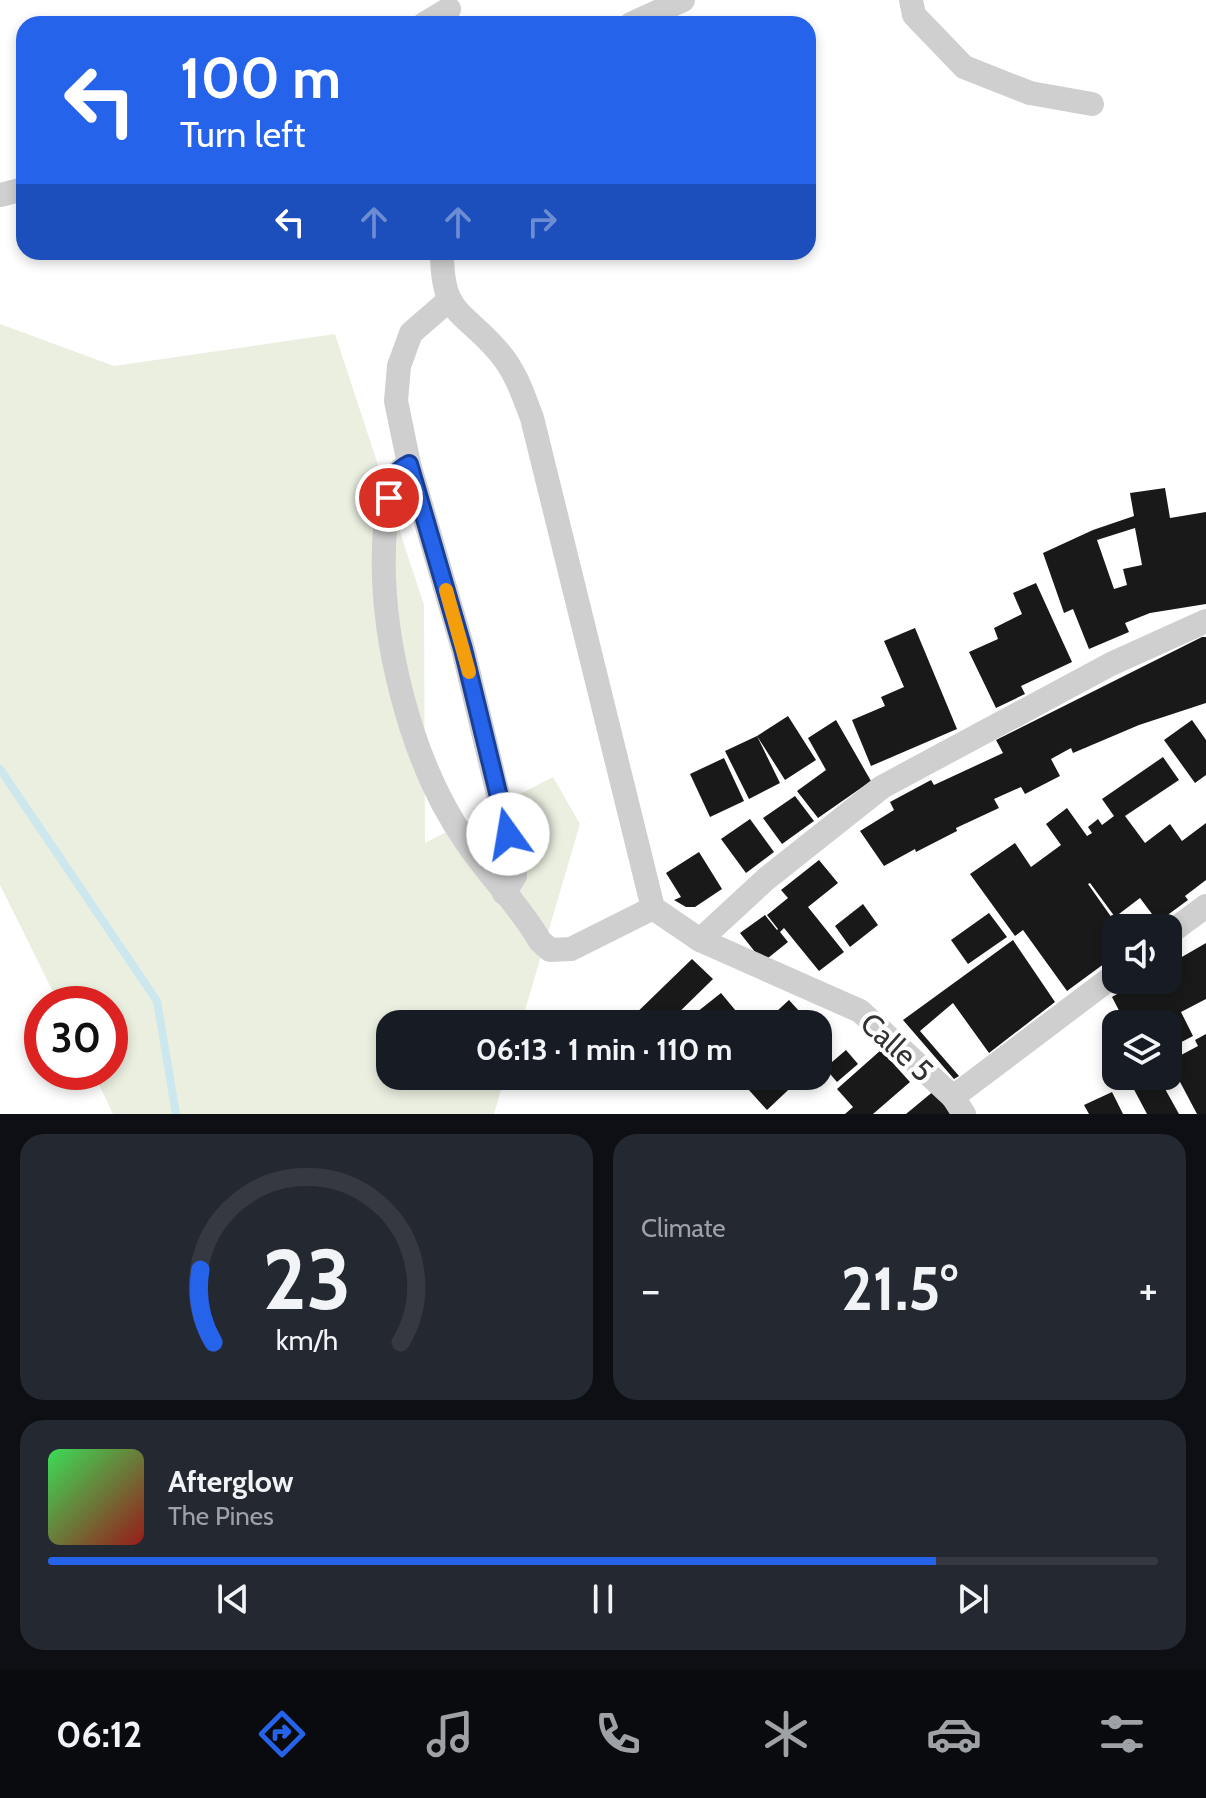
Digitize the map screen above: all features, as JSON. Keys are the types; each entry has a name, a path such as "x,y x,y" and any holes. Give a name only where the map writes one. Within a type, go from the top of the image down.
{"street":[{"path":"648,16 683,0"},
{"path":"911,0 914,15 964,67 1030,93 1092,104"},
{"path":"409,464 401,468 393,480 383,551 386,609 398,672 419,747 432,780 465,842 540,941 550,950 571,949 653,908 532,418 516,376 498,350 469,324 449,300 442,280 442,260"},
{"path":"449,300 411,333 399,366 396,401 409,464 463,649 514,861 515,876 504,893"},
{"path":"695,937 882,787 1111,664 1206,621"},
{"path":"1182,924 1206,906"},
{"name":"Calle 5","path":"653,908 695,937 860,1011 958,1106"},
{"path":"958,1106 1102,986"}],"shaded area":[{"path":"0,324 114,366 335,334 424,605 425,843 553,777 580,824 525,1010 376,1010 376,1090 501,1090 494,1114 113,1114 102,1090 128,1090 128,986 50,986 0,885"}],"building":[{"path":"1165,488 1170,518 1206,512 1206,604 1150,613 1125,623 1129,632 1089,649 1073,609 1064,613 1043,553 1093,530 1134,516 1130,493","holes":["1135,528 1142,565 1123,569 1127,585 1114,589 1097,540"]},
{"path":"1036,583 1072,662 1021,686 1025,694 996,708 969,652 998,639 994,628 1022,614 1013,593"},
{"path":"915,628 957,729 871,766 852,720 885,706 881,697 904,687 884,641"},
{"path":"1206,637 1206,703 1139,725 1073,753 1071,748 1051,759 1060,776 1025,794 1021,787 994,799 999,808 884,866 860,831 894,810 890,802 931,780 934,785 1003,753 996,740"},
{"path":"788,716 816,760 785,780 757,736"},
{"path":"836,720 871,781 818,818 797,791 826,770 808,738"},
{"path":"1192,720 1206,740 1206,775 1195,783 1164,740"},
{"path":"757,736 780,783 749,799 725,751"},
{"path":"1163,757 1179,780 1125,816 1145,843 1170,824 1182,841 1206,823 1206,880 1185,896 1188,900 1169,914 1152,914 1140,898 1119,914 1113,914 1088,884 1109,914 1102,914 1102,965 1067,991 1023,930 1015,936 970,874 1015,843 1031,867 1061,845 1046,824 1067,808 1087,836 1092,833 1088,827 1098,819 1102,825 1114,816 1102,799"},
{"path":"724,758 744,801 710,817 690,774"},
{"path":"795,796 814,821 782,844 763,818"},
{"path":"750,819 774,852 746,873 721,839"},
{"path":"699,852 722,889 695,907 686,907 674,900 681,897 666,873"},
{"path":"819,860 838,883 808,907 844,952 819,971 784,928 780,932 788,942 763,962 740,933 765,915 777,930 767,915 788,898 781,890"},
{"path":"863,904 878,925 850,947 835,926"},
{"path":"989,913 1007,937 968,964 951,940"},
{"path":"1013,940 1055,1002 989,1053 953,1003 920,1031 959,1076 954,1079 903,1020"},
{"path":"1206,943 1206,999 1182,1011 1119,1010 1112,997 1117,994 1182,994 1182,957"},
{"path":"692,959 713,979 681,1010 639,1010"},
{"path":"721,993 735,1010 700,1010"},
{"path":"789,1000 798,1010 778,1010"},
{"path":"1182,1014 1193,1036 1182,1042"},
{"path":"1206,1034 1206,1114 1197,1114 1182,1086 1182,1055 1198,1046 1195,1040"},
{"path":"846,1050 858,1064 837,1082 832,1076 832,1062"},
{"path":"881,1050 910,1082 873,1114 845,1114 853,1107 837,1089"},
{"path":"749,1090 788,1090 767,1110"},
{"path":"935,1090 954,1114 906,1114"},
{"path":"1134,1090 1166,1090 1179,1114 1147,1114"},
{"path":"1112,1092 1123,1114 1089,1114 1084,1105"}],"waterway":[{"path":"0,769 157,1001 176,1114"}],"slow traffic":[{"path":"446,590 469,672"}],"route":[{"path":"389,498 393,480 401,468 409,464 463,649 508,834"}]}
